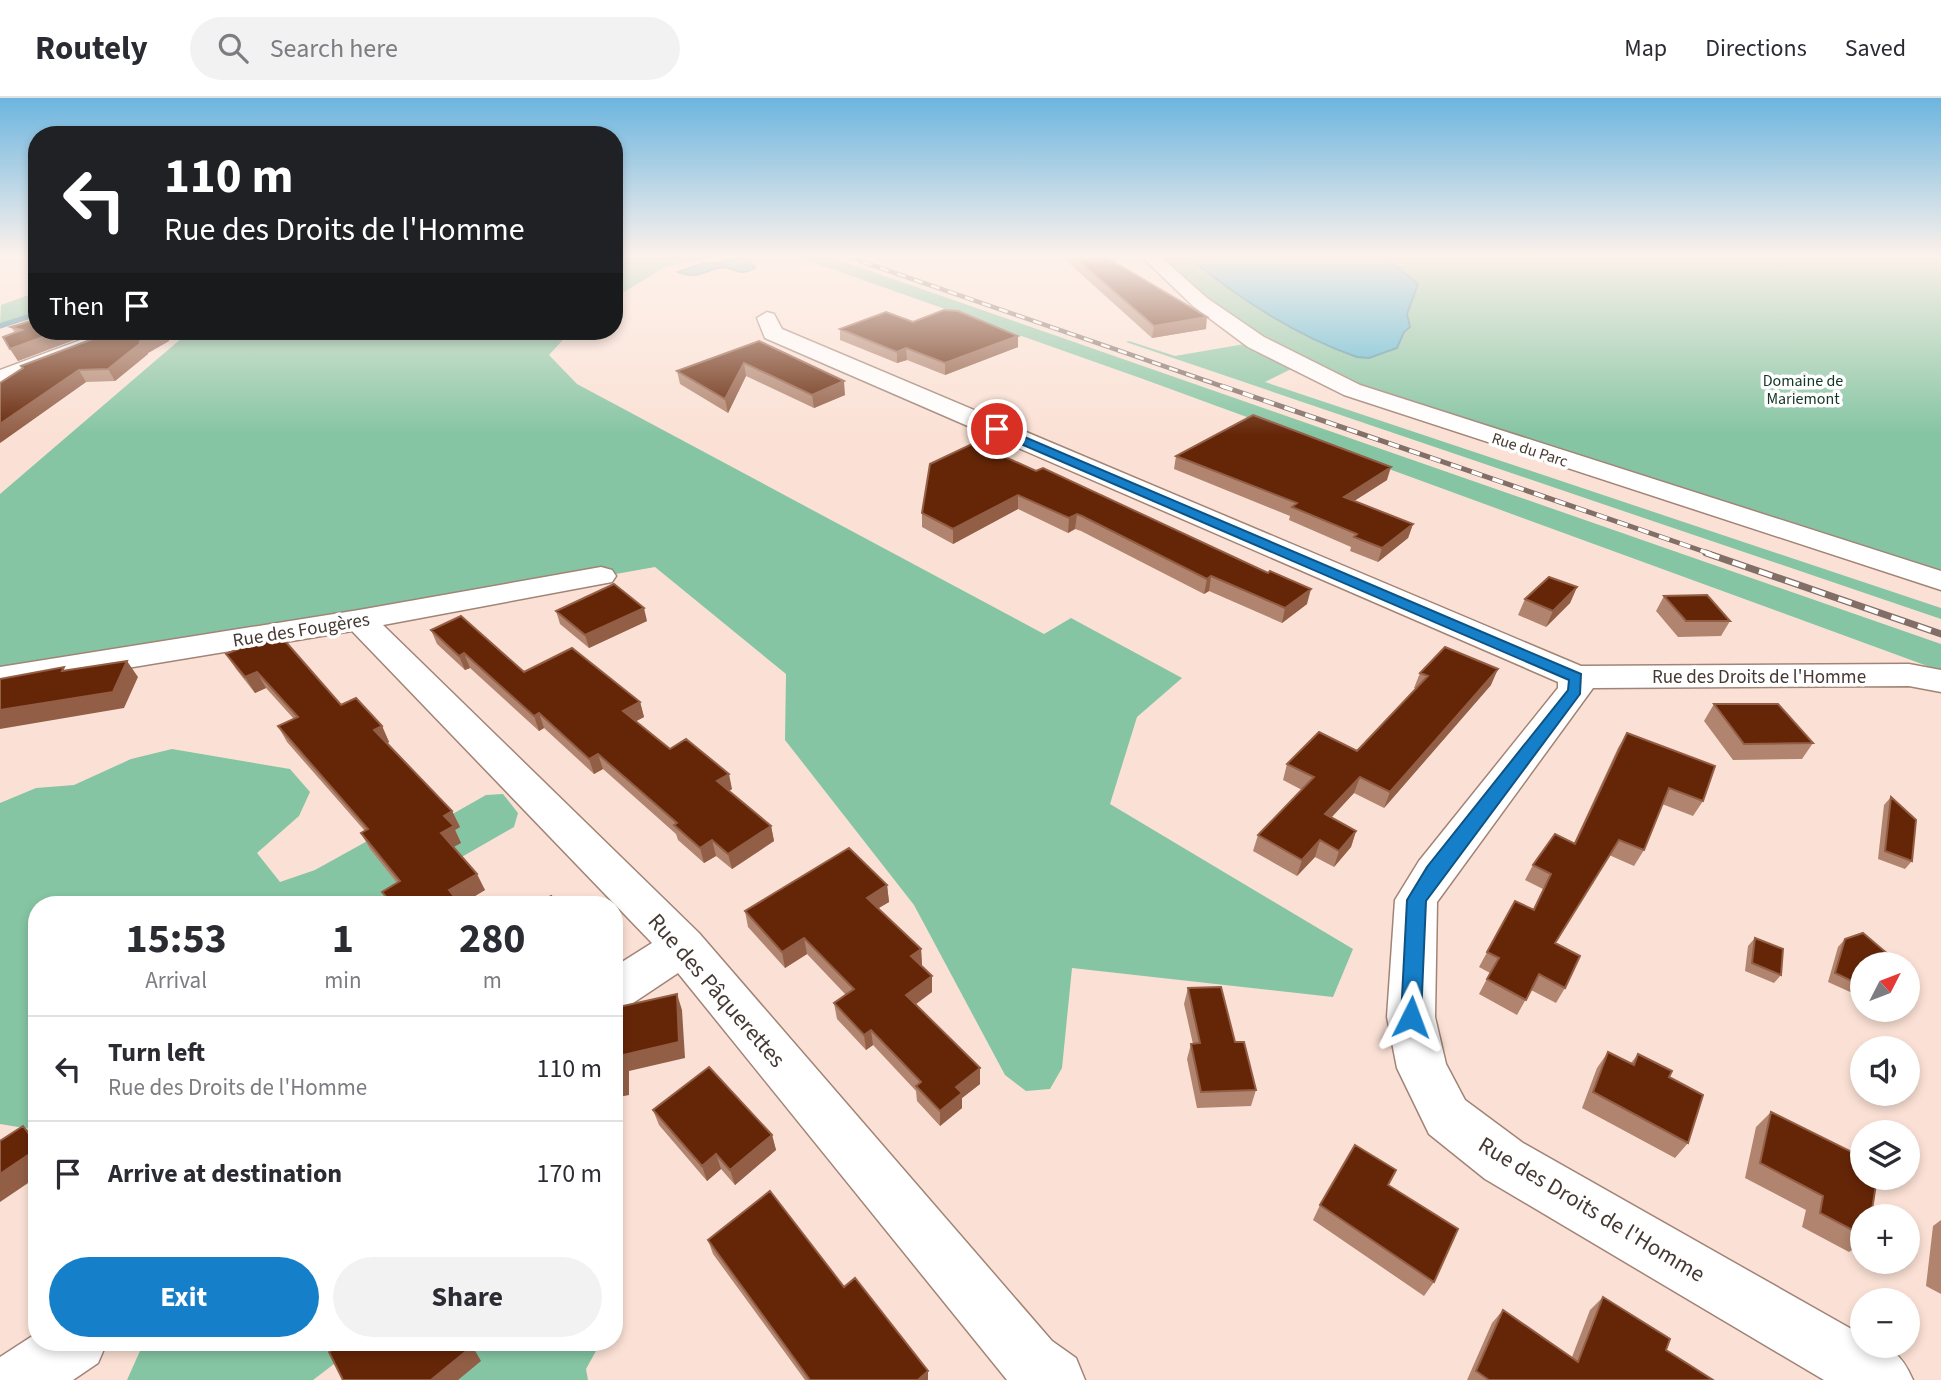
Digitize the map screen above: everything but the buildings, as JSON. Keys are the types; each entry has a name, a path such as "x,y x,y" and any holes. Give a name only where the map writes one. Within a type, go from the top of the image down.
{"street":[{"name":"Rue du Parc","path":"1219,316 1256,342 1352,390 1941,581"},
{"name":"Rue des Droits de l'Homme","path":"767,318 773,333 1576,677 1909,675 1941,681"},
{"path":"0,379 36,362 99,340"},
{"name":"Rue des Fougères","path":"0,678 359,620 601,576"},
{"name":"Rue des Pâquerettes","path":"359,620 683,946 1031,1362 1054,1380"},
{"name":"Rue des Droits de l'Homme","path":"1576,677 1575,691 1434,872 1416,900 1411,1017 1422,1068 1447,1117 1504,1161 1882,1380"},
{"path":"623,985 683,946"},
{"path":"20,1380 64,1351"}],"green space":[{"path":"0,316 28,316 28,317 0,326"},
{"path":"964,316 999,316 1941,644 1941,671"},
{"name":"Domaine de Mariemont","path":"1230,316 1941,316 1941,573 1419,408 1306,362"},
{"path":"180,340 563,340 549,355 577,384 1044,634 1071,618 1182,678 1137,717 1110,804 1353,949 1333,997 1072,968 1062,1068 1050,1089 1026,1091 1005,1075 914,905 785,740 786,674 655,567 359,620 0,678 0,494"},
{"path":"1126,342 1175,356 1256,342 1299,365 1265,382 1941,608 1941,619"},
{"path":"172,749 290,769 310,792 299,816 257,853 280,882 315,870 398,824 442,820 486,795 503,794 518,813 514,827 394,896 28,896 28,1129 0,1124 0,803 36,788 74,785 131,759"},
{"path":"140,1351 343,1351 338,1361 313,1380 127,1380"},
{"path":"462,1351 596,1351 586,1369 588,1380 457,1380"}],"water":[{"path":"1271,316 1407,316 1410,327 1404,332 1397,348 1369,358 1357,357 1334,348"}],"waterway":[{"path":"0,326 28,317"}],"railway":[{"path":"1019,316 1227,388"},
{"path":"1222,386 1711,554"},
{"path":"1706,553 1941,634"}],"route":[{"path":"997,429 1576,677 1575,691 1434,872 1416,900 1411,1017"}]}
